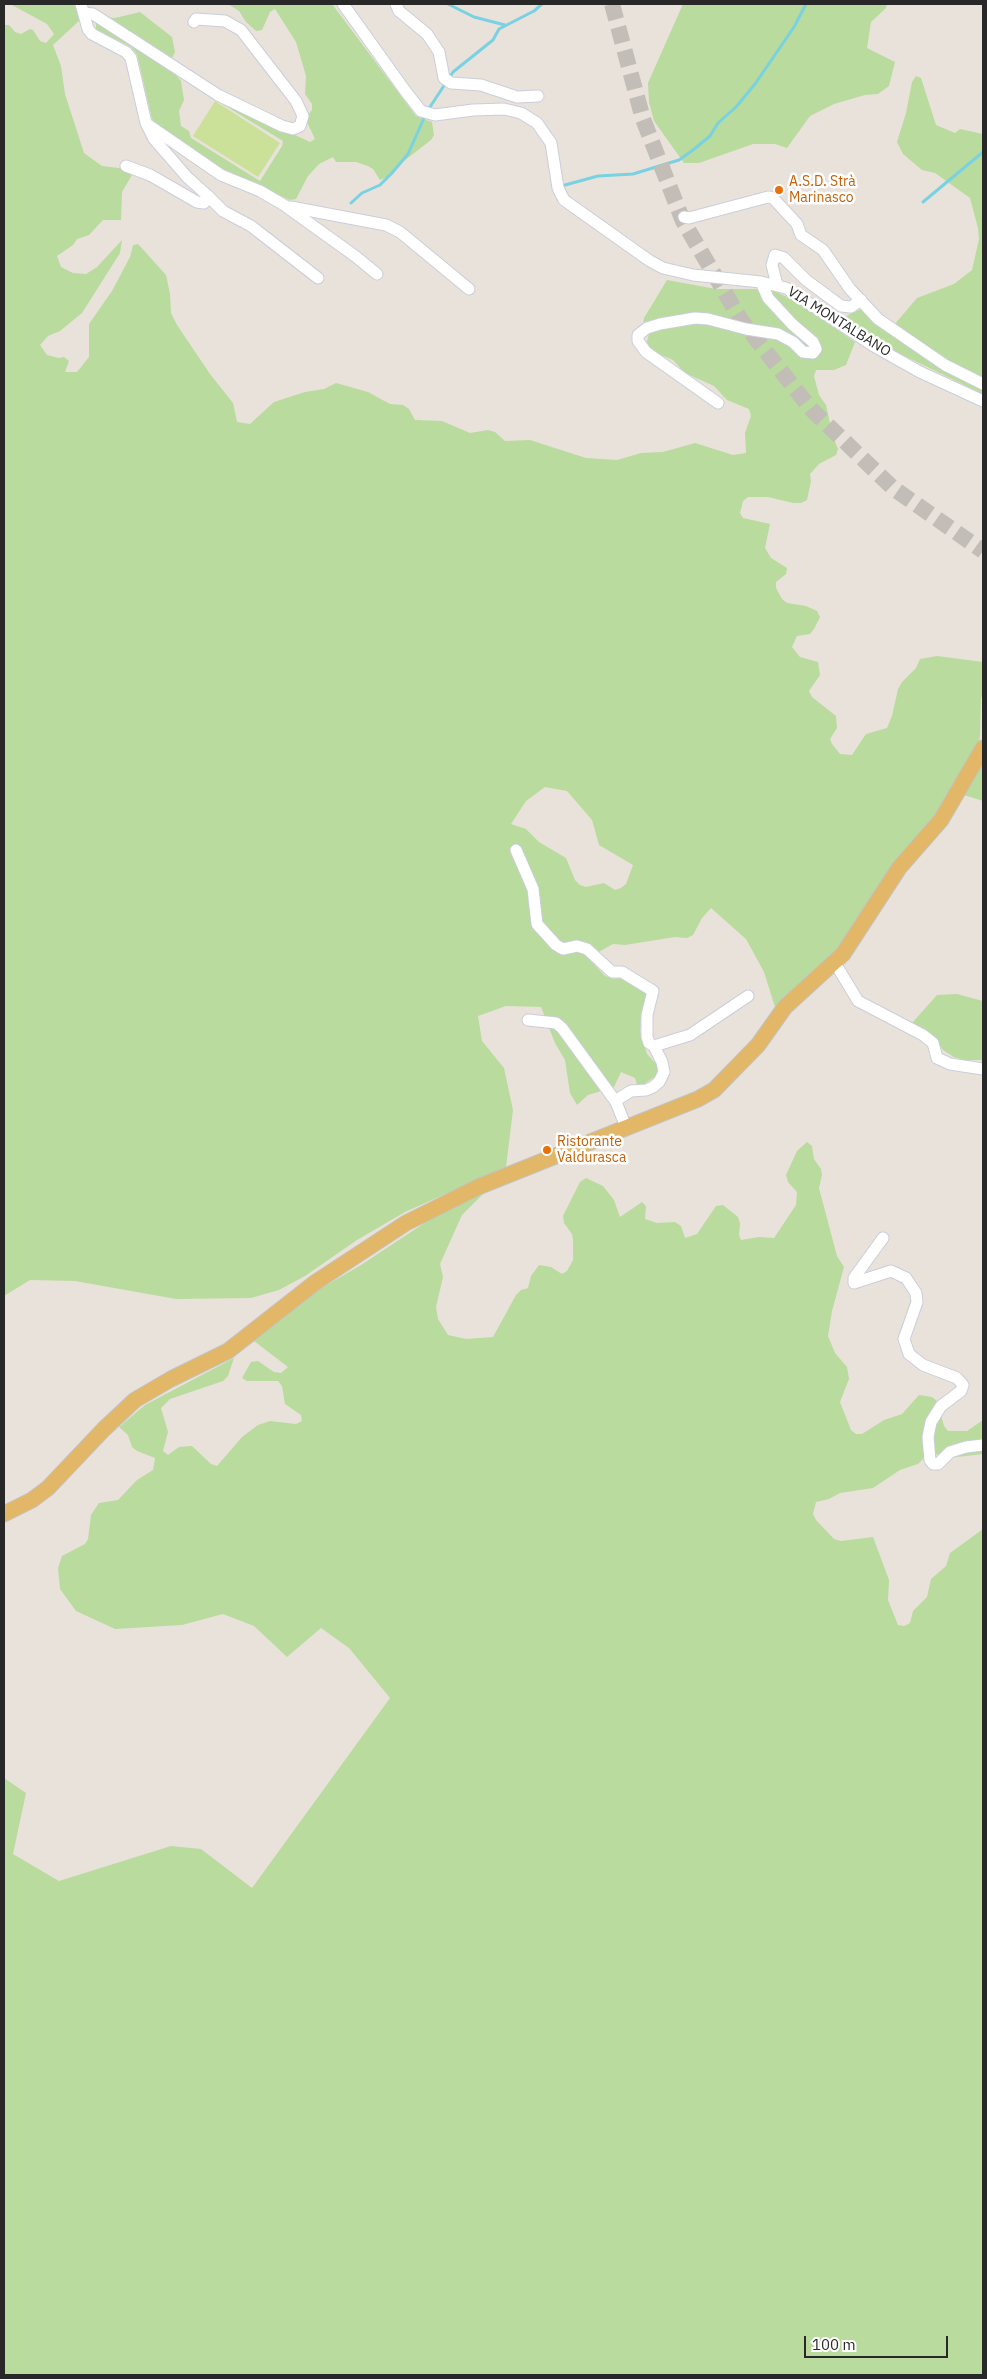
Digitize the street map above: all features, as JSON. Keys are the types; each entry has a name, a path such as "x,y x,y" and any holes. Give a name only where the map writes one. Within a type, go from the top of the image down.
{"main road":[{"path":"4,1514 32,1500 48,1488 109,1424 136,1400 171,1378 228,1351 316,1282 406,1223 478,1187 698,1099 714,1090 758,1045 785,1007 835,962 855,938 899,868 941,820 983,748"}],"street":[{"name":"VIA MONTALBANO","path":"343,4 421,111 435,115 490,108 521,113 537,123 548,136 551,143 558,188 564,200 611,236 663,268 700,276 761,282 776,285 799,295 858,336 920,372 983,401"},
{"path":"396,4 399,11 427,34 438,52 444,78 451,83 481,85 517,97 538,96"},
{"path":"82,8 218,96 282,126 292,128 300,126 303,116 296,101 241,30 225,21 196,19 194,22"},
{"path":"82,8 88,28 92,34 126,52 132,58 146,123 154,139 178,167 224,211 251,226 318,278"},
{"path":"146,123 221,175 260,191 284,205 377,274"},
{"path":"126,166 150,175 198,203 205,202 207,195"},
{"path":"684,217 689,218 771,197 797,224 801,235 823,250 861,300 889,327 945,365 983,384"},
{"path":"284,205 386,226 400,232 469,289"},
{"path":"776,285 772,265 775,255 784,258 806,280 841,306 851,307 861,300"},
{"path":"718,403 646,352 638,341 638,335 646,328 660,324 695,318 708,318 752,330 778,334 793,342 803,352 813,354 816,348 813,342 792,324 768,298 761,282"},
{"path":"516,850 533,889 537,924 556,945 563,949 582,947 612,972 622,972 652,990 646,1023 648,1042 654,1046 664,1066 663,1077 646,1090 629,1092 616,1102"},
{"path":"835,962 858,1001 923,1035 932,1043 937,1058 950,1064 983,1068"},
{"path":"654,1046 690,1035 748,996"},
{"path":"528,1020 556,1023 569,1034 598,1079 616,1102 626,1127"},
{"path":"883,1238 854,1278 854,1284 890,1271 906,1278 916,1293 917,1302 904,1339 909,1354 923,1365 957,1378 963,1385 961,1391 942,1406 931,1422 928,1437 930,1460 934,1464 938,1464 950,1452 966,1446 983,1445"}],"green space":[{"path":"10,4 74,4 78,11 79,21 53,45 61,66 65,94 84,153 102,166 119,168 132,175 122,192 121,220 103,220 89,235 77,239 73,245 57,256 61,267 73,273 86,274 97,267 122,240 120,253 82,313 60,331 48,336 40,345 47,355 59,358 64,357 69,361 65,372 77,372 89,357 89,324 112,291 130,257 133,245 138,244 166,275 171,313 210,374 233,403 237,422 250,424 274,402 305,392 324,389 336,383 368,392 390,404 403,405 409,409 415,420 442,421 470,433 488,430 495,432 505,441 530,440 586,458 617,460 641,453 663,452 695,443 733,455 746,453 745,433 751,416 749,409 727,400 714,386 685,373 673,360 649,350 646,345 649,334 643,324 644,318 667,280 716,289 755,289 776,292 796,301 855,342 846,365 834,370 816,370 814,376 819,395 826,405 833,437 838,449 836,455 819,464 810,474 811,481 807,500 801,503 793,503 768,497 748,497 743,501 740,513 743,518 770,524 765,548 771,558 787,568 786,574 776,582 776,588 782,599 787,603 806,606 817,611 820,617 810,634 797,636 792,647 800,657 818,662 820,675 809,691 812,697 836,716 837,728 830,739 832,744 840,754 852,755 866,734 887,728 892,716 898,689 902,682 916,668 920,659 937,656 983,662 983,691 978,746 941,810 850,933 826,961 775,1007 764,972 746,939 711,908 702,918 693,935 687,938 675,937 625,945 613,944 588,958 605,976 614,979 620,978 647,993 641,1015 640,1032 647,1054 657,1065 658,1072 656,1076 644,1084 637,1085 635,1078 621,1072 614,1087 588,1095 577,1105 570,1093 565,1060 555,1043 541,1007 506,1006 478,1016 482,1041 504,1068 513,1110 506,1167 405,1212 357,1240 305,1276 279,1290 251,1298 176,1299 75,1281 30,1280 4,1296 4,25 9,25 15,32 21,34 30,29 33,30 40,41 46,43 54,34 47,24","holes":["545,787 567,791 592,820 599,845 633,865 626,884 621,888 615,890 604,883 586,887 580,885 575,880 566,858 539,842 526,829 511,824 526,801"]},
{"path":"228,4 332,4 416,116 432,122 434,135 431,140 400,164 392,175 380,180 373,169 368,166 356,162 336,162 333,157 319,164 308,176 296,199 290,200 231,175 158,126 152,119 137,54 131,47 96,29 96,22 100,17 115,18 140,12 172,37 175,52 168,66 181,81 184,100 179,111 181,126 189,131 191,138 260,181 282,146 283,141 219,102 220,100 310,142 315,139 307,122 308,115 312,110 312,104 305,94 306,76 296,42 275,9 270,12 262,30 256,31 246,22 239,11"},
{"path":"683,4 887,4 886,8 871,22 867,48 895,62 889,86 878,94 865,95 834,104 810,116 787,148 775,144 753,144 699,163 684,163 654,121 649,102 648,83"},
{"path":"916,76 921,78 936,125 955,133 960,129 983,134 983,394 886,347 844,320 848,315 861,309 888,332 917,298 954,284 972,270 979,239 970,198 935,173 922,170 903,154 897,142 906,113 912,82"},
{"path":"215,101 280,143 258,177 193,136"},
{"path":"983,760 983,801 964,795"},
{"path":"957,994 983,1001 983,1060 964,1060 954,1057 943,1050 934,1037 912,1023 937,995"},
{"path":"807,1142 812,1146 814,1159 821,1169 822,1175 819,1188 837,1256 844,1267 832,1311 828,1336 835,1353 847,1367 849,1379 840,1402 851,1430 856,1434 862,1434 884,1420 902,1414 919,1395 932,1397 937,1401 944,1426 948,1431 967,1431 983,1420 983,1454 957,1457 945,1454 927,1455 918,1464 900,1470 873,1488 840,1493 829,1499 816,1502 813,1514 816,1520 834,1539 841,1541 873,1537 889,1580 888,1600 898,1625 904,1626 910,1623 913,1611 927,1597 931,1579 946,1566 950,1553 983,1529 983,2375 4,2375 4,1778 26,1793 13,1854 59,1881 171,1846 201,1849 252,1888 390,1698 349,1648 321,1628 287,1657 254,1626 223,1614 182,1625 115,1629 76,1611 60,1589 58,1568 62,1556 85,1544 88,1539 91,1515 99,1503 118,1500 137,1480 153,1470 155,1458 132,1447 128,1435 119,1427 145,1405 234,1358 228,1376 223,1381 170,1399 161,1408 168,1432 163,1451 168,1455 179,1447 192,1446 211,1464 217,1466 242,1437 258,1425 270,1421 296,1424 302,1421 301,1415 285,1404 282,1386 278,1381 247,1381 242,1378 251,1362 258,1361 274,1372 281,1373 288,1367 254,1341 299,1301 361,1265 429,1220 487,1190 462,1215 440,1264 443,1277 436,1307 438,1319 448,1335 466,1339 493,1337 516,1295 521,1290 528,1288 531,1276 539,1265 551,1267 562,1274 567,1271 573,1260 573,1240 572,1234 564,1223 563,1216 580,1182 586,1178 603,1186 614,1200 620,1217 642,1202 646,1206 645,1219 657,1223 675,1222 681,1226 685,1238 697,1234 716,1206 723,1205 738,1217 741,1240 759,1237 774,1238 796,1205 797,1192 788,1182 786,1175 797,1151"}],"waterway":[{"path":"448,4 474,17 505,25"},
{"path":"428,110 453,72 493,40 499,29 534,11 542,4"},
{"path":"565,185 598,176 633,174 679,160 693,150 710,136 718,123 736,107 755,84 794,27 806,4"},
{"path":"351,203 362,193 380,185 392,173 408,154 425,116"},
{"path":"923,202 983,152"}],"tunnel":[{"path":"612,4 643,119 683,221 741,320 811,409 893,488 983,551"}],"place":[{"name":"A.S.D. Strà Marinasco","path":"779,190"},
{"name":"Ristorante Valdurasca","path":"547,1150"}]}
